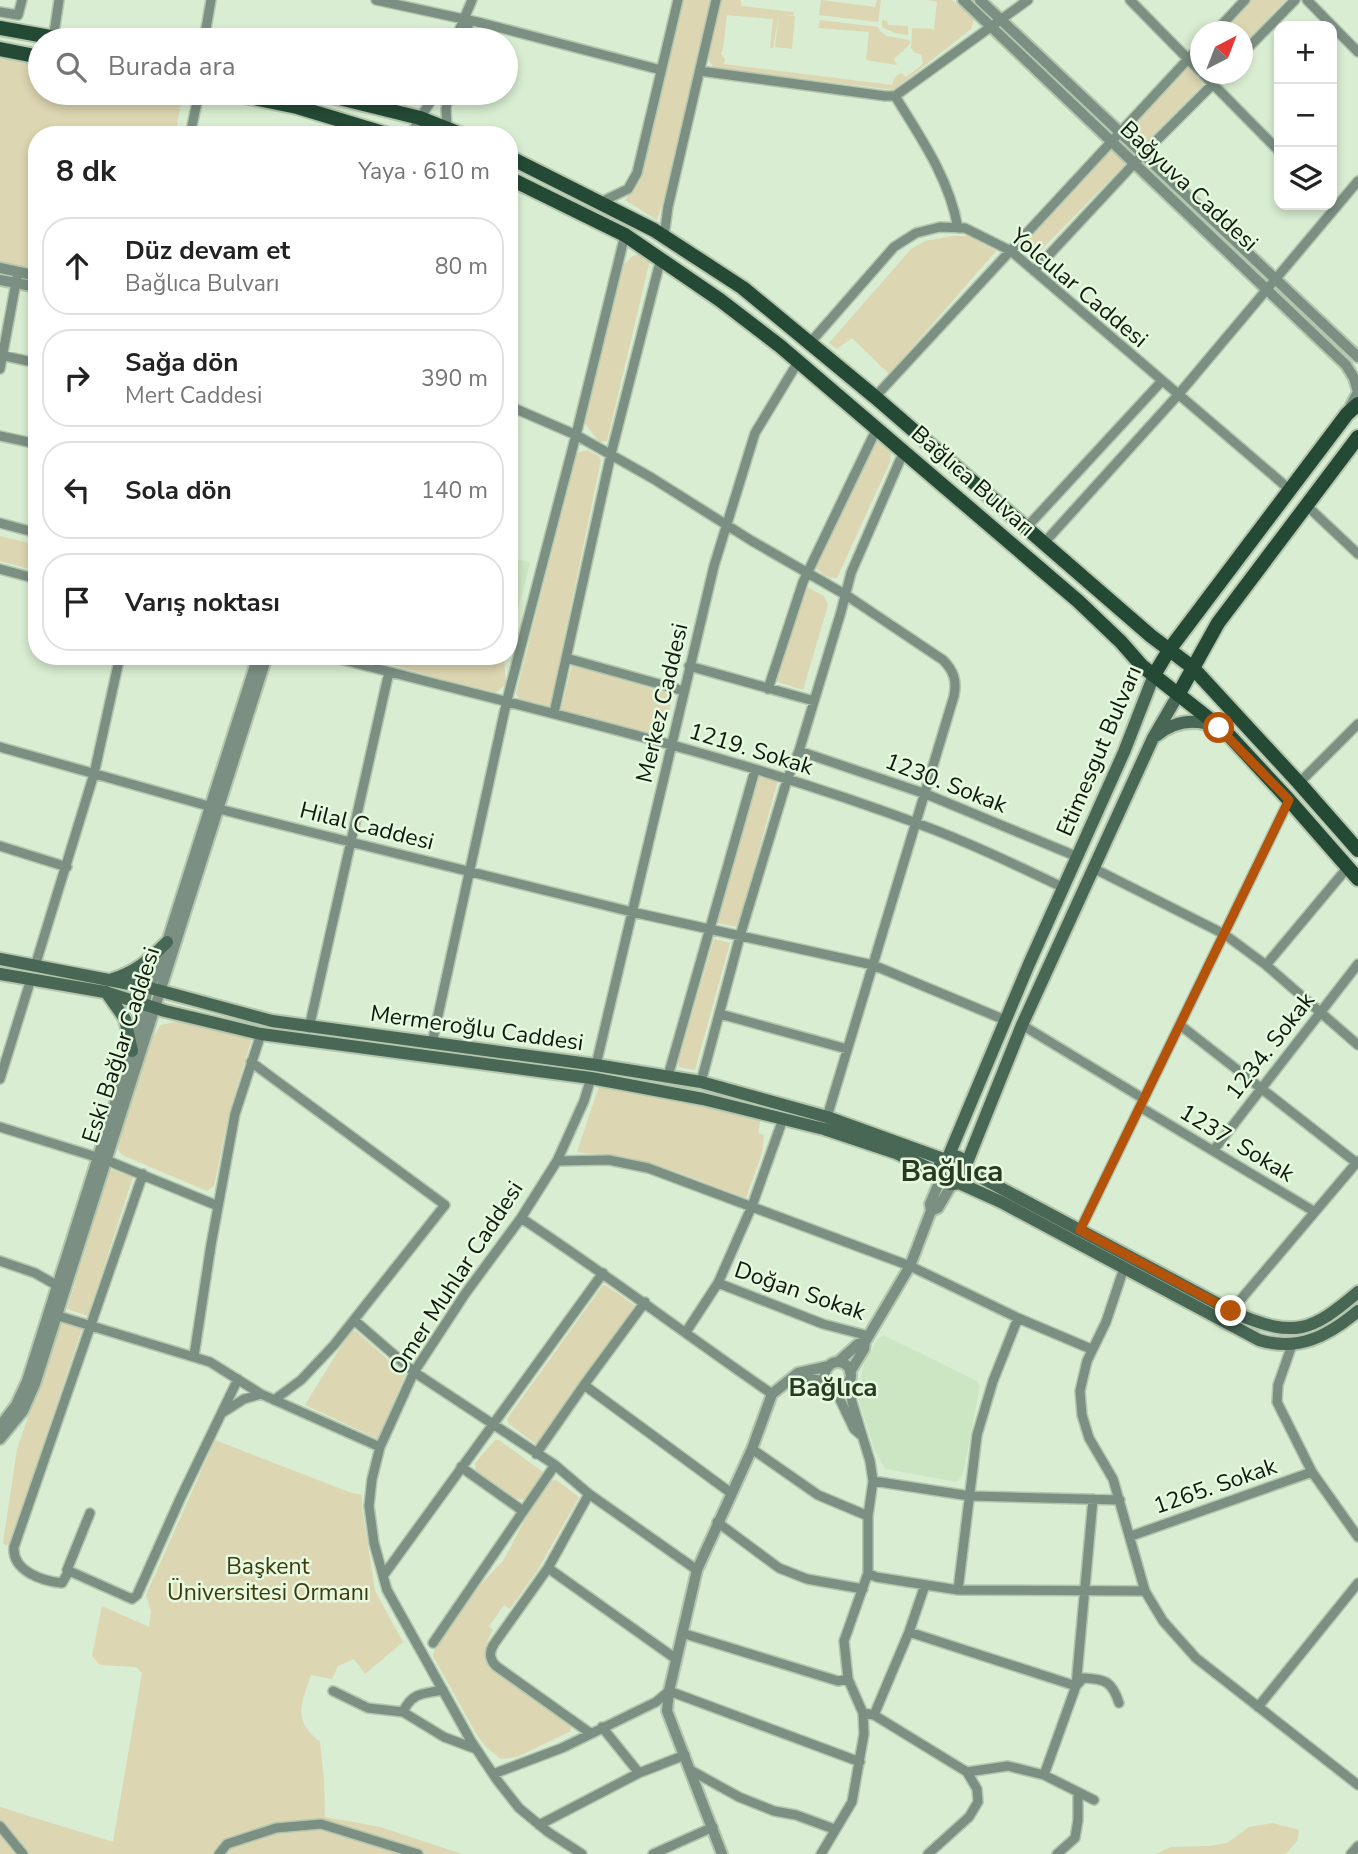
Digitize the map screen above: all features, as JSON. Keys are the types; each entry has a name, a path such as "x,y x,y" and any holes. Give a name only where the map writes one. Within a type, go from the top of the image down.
{"main road":[{"path":"0,28 28,33"},
{"path":"0,49 28,55"},
{"path":"285,105 360,126"},
{"path":"367,105 420,118 437,126"},
{"name":"Bağlıca Bulvarı","path":"518,161 664,236 743,288 1192,667 1358,850"},
{"name":"Bağlıca Bulvarı","path":"518,182 625,235 661,258 749,322 798,362 1086,608 1154,676 1226,732 1358,879"},
{"name":"Etimesgut Bulvarı","path":"946,1157 1124,752 1154,676 1169,650 1289,489 1353,409"},
{"name":"Etimesgut Bulvarı","path":"967,1167 1022,1025 1153,738 1218,623 1358,437"},
{"path":"1153,738 1170,726 1191,722 1206,723 1226,732"},
{"path":"132,1051 125,1019 107,986 150,959 167,942"},
{"name":"Mermeroğlu Caddesi","path":"0,959 107,986 151,1006 261,1034 594,1072 668,1076 827,1117 946,1157"},
{"name":"Mermeroğlu Caddesi","path":"0,974 156,989 235,1013 309,1028 432,1043 594,1072 824,1129 896,1153 948,1180 1001,1202 1250,1336 1269,1343 1292,1345"},
{"path":"967,1167 966,1176 948,1180 940,1164 946,1157 960,1158 967,1167 1080,1230 1231,1311 1275,1328 1293,1329 1328,1315 1358,1292"},
{"path":"1292,1345 1330,1334 1358,1311"}],"street":[{"path":"0,12 18,15 22,0"},
{"path":"58,28 59,0"},
{"path":"206,28 211,0"},
{"path":"376,0 497,28"},
{"path":"468,28 466,20 472,0"},
{"path":"601,202 628,188 637,173 678,0"},
{"path":"664,236 668,207 716,0"},
{"name":"Bağyuva Caddesi","path":"963,0 995,23 1121,133 1270,283 1350,372 1358,391 1353,409"},
{"name":"Bağyuva Caddesi","path":"980,0 995,23 1134,164 1358,357"},
{"path":"700,71 895,96 1028,0"},
{"path":"875,397 1188,59 1130,0"},
{"path":"1225,21 1245,0"},
{"path":"1253,43 1295,0"},
{"path":"1307,0 1358,52"},
{"path":"460,28 466,20"},
{"path":"518,33 661,70"},
{"path":"1034,271 1143,154 1213,84"},
{"path":"1215,84 1275,147"},
{"path":"895,96 943,175 954,202 958,228"},
{"path":"192,126 197,105"},
{"path":"416,126 428,105"},
{"path":"446,105 447,126"},
{"path":"1337,203 1358,181"},
{"path":"1044,543 1178,395 1331,210"},
{"name":"Yolcular Caddesi","path":"809,344 894,247 916,233 940,227 979,233 1011,251 1289,489"},
{"path":"518,642 576,435 625,235"},
{"path":"554,713 611,454 661,258"},
{"path":"0,268 28,282"},
{"path":"0,280 28,276"},
{"path":"0,369 17,277"},
{"path":"1,355 28,361"},
{"name":"Merkez Caddesi","path":"594,1072 714,566 755,433 798,362"},
{"path":"1027,528 1161,382"},
{"path":"518,411 576,435 611,454 846,595 934,653 949,666 953,674 956,687 954,696 827,1117"},
{"path":"768,689 807,573 877,428"},
{"path":"0,436 28,442"},
{"path":"701,1083 740,936 787,780 799,751 851,573 904,451"},
{"path":"1306,505 1358,554"},
{"path":"0,523 28,531"},
{"path":"0,569 28,577"},
{"path":"566,659 684,691"},
{"path":"35,966 94,774 118,665"},
{"path":"156,989 167,942 214,808 255,665"},
{"name":"Eski Bağlar Caddesi","path":"0,1439 30,1397 102,1158 156,989 175,942 214,808 264,665"},
{"name":"1219. Sokak","path":"362,665 507,700 755,769 916,823 1064,888"},
{"path":"432,1043 513,665"},
{"path":"689,666 814,701"},
{"path":"309,1028 389,672"},
{"path":"1299,783 1358,724"},
{"name":"Hilal Caddesi","path":"0,747 214,808 632,912 873,965 1005,1020"},
{"name":"1230. Sokak","path":"799,751 926,794 1077,858"},
{"path":"668,1076 755,769"},
{"path":"1080,1230 1289,800"},
{"path":"0,846 67,867"},
{"path":"1266,965 1348,867"},
{"path":"1093,868 1224,934 1266,965 1358,1045"},
{"name":"1234. Sokak","path":"1213,1151 1358,964"},
{"path":"0,1079 31,979"},
{"name":"Eski Bağlar Caddesi","path":"0,1426 20,1398 54,1314 58,1286 102,1158 132,1051 151,1006"},
{"path":"720,1014 847,1049"},
{"name":"1237. Sokak","path":"1022,1025 1213,1151 1315,1212"},
{"path":"1180,1025 1358,1163 1231,1311"},
{"path":"194,1356 235,1114 261,1034"},
{"path":"251,1062 445,1205 354,1320 300,1380 274,1399"},
{"name":"Omer Muhlar Caddesi","path":"582,1854 519,1808 476,1749 398,1612 383,1577 374,1543 369,1506 380,1447 414,1371 557,1161 594,1072"},
{"path":"686,1332 718,1283 752,1206 783,1119"},
{"path":"0,1126 102,1158 218,1206"},
{"path":"557,1161 591,1159 633,1164 910,1266 1018,1318 1091,1349"},
{"path":"69,1572 62,1583 23,1570 14,1558 14,1547 143,1174"},
{"path":"793,1378 841,1387 910,1266 932,1211 930,1204 948,1180"},
{"path":"521,1217 772,1394"},
{"path":"0,1261 35,1273 58,1286"},
{"path":"1124,1268 1106,1322 1091,1349 1080,1391 1082,1415 1089,1438 1109,1470 1131,1536 1145,1591 1163,1621 1183,1645 1210,1670 1358,1785"},
{"path":"383,1577 603,1273"},
{"name":"Doğan Sokak","path":"718,1283 867,1339"},
{"path":"536,1454 645,1302"},
{"path":"54,1314 194,1356 221,1367 261,1394 380,1447"},
{"path":"958,1590 977,1435 993,1381 1018,1318"},
{"path":"354,1320 414,1371 555,1465 589,1494 697,1570"},
{"path":"862,1436 854,1429 825,1374 833,1364 867,1339"},
{"path":"1292,1345 1278,1385 1276,1402 1312,1472 1358,1536"},
{"path":"722,1854 667,1711 669,1691 697,1570 752,1449 772,1394 784,1382 806,1370 844,1364 873,1481 868,1516 868,1573 844,1641 849,1679 863,1713 864,1734 852,1802 821,1854"},
{"path":"90,1513 67,1566 69,1572 132,1599 238,1378"},
{"path":"584,1385 731,1493"},
{"path":"221,1414 244,1399 261,1394"},
{"path":"752,1449 818,1495 868,1516"},
{"path":"433,1643 555,1465"},
{"path":"461,1467 523,1511"},
{"name":"1265. Sokak","path":"1131,1536 1312,1472"},
{"path":"873,1481 970,1496 1119,1500"},
{"path":"589,1494 548,1568 494,1644 491,1659 590,1733"},
{"path":"1044,1775 1076,1686 1093,1499"},
{"path":"717,1522 779,1568 807,1579 863,1589"},
{"path":"548,1568 676,1659"},
{"path":"868,1573 876,1577 958,1590 1145,1591"},
{"path":"1258,1707 1358,1583"},
{"path":"874,1715 909,1632 925,1585"},
{"path":"909,1632 1076,1686"},
{"path":"682,1633 838,1681 849,1679"},
{"path":"1076,1686 1083,1678 1105,1681 1116,1692 1119,1703"},
{"path":"403,1712 413,1697 443,1690"},
{"path":"333,1691 368,1708 403,1712 444,1737 476,1749"},
{"path":"493,1774 562,1748 656,1702 669,1691"},
{"path":"669,1691 860,1762"},
{"path":"863,1713 874,1715 967,1772 977,1789 978,1802 969,1817 928,1854"},
{"path":"602,1727 639,1773"},
{"path":"540,1825 639,1773 685,1755"},
{"path":"967,1772 1008,1766 1044,1775 1094,1800"},
{"path":"692,1772 739,1797 834,1829"},
{"path":"1058,1854 1075,1838 1078,1793"},
{"path":"219,1854 227,1844 276,1828 321,1824 418,1854"},
{"path":"0,1826 23,1854"},
{"path":"653,1854 713,1827"},
{"path":"1351,1854 1358,1846"}],"shaded area":[{"path":"518,559 530,563 518,610"},
{"path":"883,1335 977,1381 980,1386 963,1474 957,1482 885,1469 874,1448 857,1395 864,1363"}],"green space":[{"path":"684,0 711,0 657,220 625,200 640,181"},
{"path":"722,0 741,0 741,6 794,12 794,15 784,15 795,16 792,49 775,47 779,14 773,48 770,48 773,19 727,15 721,54 725,59 724,64 892,85 898,75 902,73 906,77 923,64 921,54 915,53 911,48 912,28 934,29 937,2 928,0 952,0 974,19 971,29 894,90 714,68 708,59"},
{"path":"821,0 875,7 877,0 881,0 878,22 819,15"},
{"path":"1251,0 1286,0 1253,35 1253,21 1231,21"},
{"path":"820,20 878,27 887,36 909,40 910,44 894,59 897,65 866,60 869,32 818,28"},
{"path":"882,20 887,21 888,25 908,26 908,35 882,27"},
{"path":"0,56 28,62 28,105 181,105 177,126 28,126 28,269 0,264"},
{"path":"1183,68 1190,68 1190,84 1202,86 1139,147 1130,135 1134,120 1173,84"},
{"path":"1111,150 1124,160 1124,166 1033,258 1019,245 1105,152"},
{"path":"969,236 996,251 889,374 852,338 837,349 829,343 911,249 925,241"},
{"path":"639,254 650,260 607,441 599,442 584,422 623,265"},
{"path":"876,439 891,452 890,462 837,578 831,578 815,567"},
{"path":"587,450 601,460 550,707 520,700 516,693 577,453"},
{"path":"0,536 28,543 28,569 0,561"},
{"path":"805,586 824,596 828,605 803,690 775,681"},
{"path":"392,665 504,665 506,684 494,694"},
{"path":"572,665 667,693 672,699 663,734 658,738 561,710"},
{"path":"759,777 778,780 738,927 717,923 755,785"},
{"path":"714,939 730,943 695,1070 679,1067 678,1062"},
{"path":"178,1021 252,1038 229,1114 214,1186 207,1191 122,1155 117,1148 149,1042 161,1025"},
{"path":"599,1086 761,1117 758,1133 764,1135 762,1153 746,1198 630,1158 577,1152"},
{"path":"110,1169 133,1177 88,1316 67,1309"},
{"path":"603,1285 634,1305 635,1309 536,1444 509,1424 507,1419"},
{"path":"61,1322 82,1329 10,1543 6,1546 3,1543 17,1449"},
{"path":"351,1330 356,1331 405,1375 378,1439 305,1405"},
{"name":"Başkent Üniversitesi Ormanı","path":"215,1440 362,1495 375,1591 403,1642 365,1674 354,1659 338,1666 332,1679 311,1675 301,1711 305,1726 320,1742 325,1817 380,1827 462,1854 0,1854 0,1807 113,1842 142,1673 136,1667 100,1665 92,1656 102,1606 149,1627 151,1611 146,1595"},
{"path":"495,1440 499,1440 543,1472 527,1499 507,1495 476,1473 475,1463"},
{"path":"556,1480 579,1497 537,1571 510,1609 504,1605 489,1626 493,1630 486,1651 489,1663 571,1722 571,1731 517,1757 501,1759 478,1737 433,1656 436,1644 481,1584 503,1561 527,1516 550,1481"},
{"path":"1273,1823 1299,1830 1297,1841 1286,1854 1156,1854 1171,1847 1227,1843 1249,1827"}],"district":[{"name":"Bağlıca","path":"952,1171"},
{"name":"Bağlıca","path":"833,1387"}],"route":[{"path":"1219,728 1226,732 1289,800 1080,1230 1231,1311"}]}
